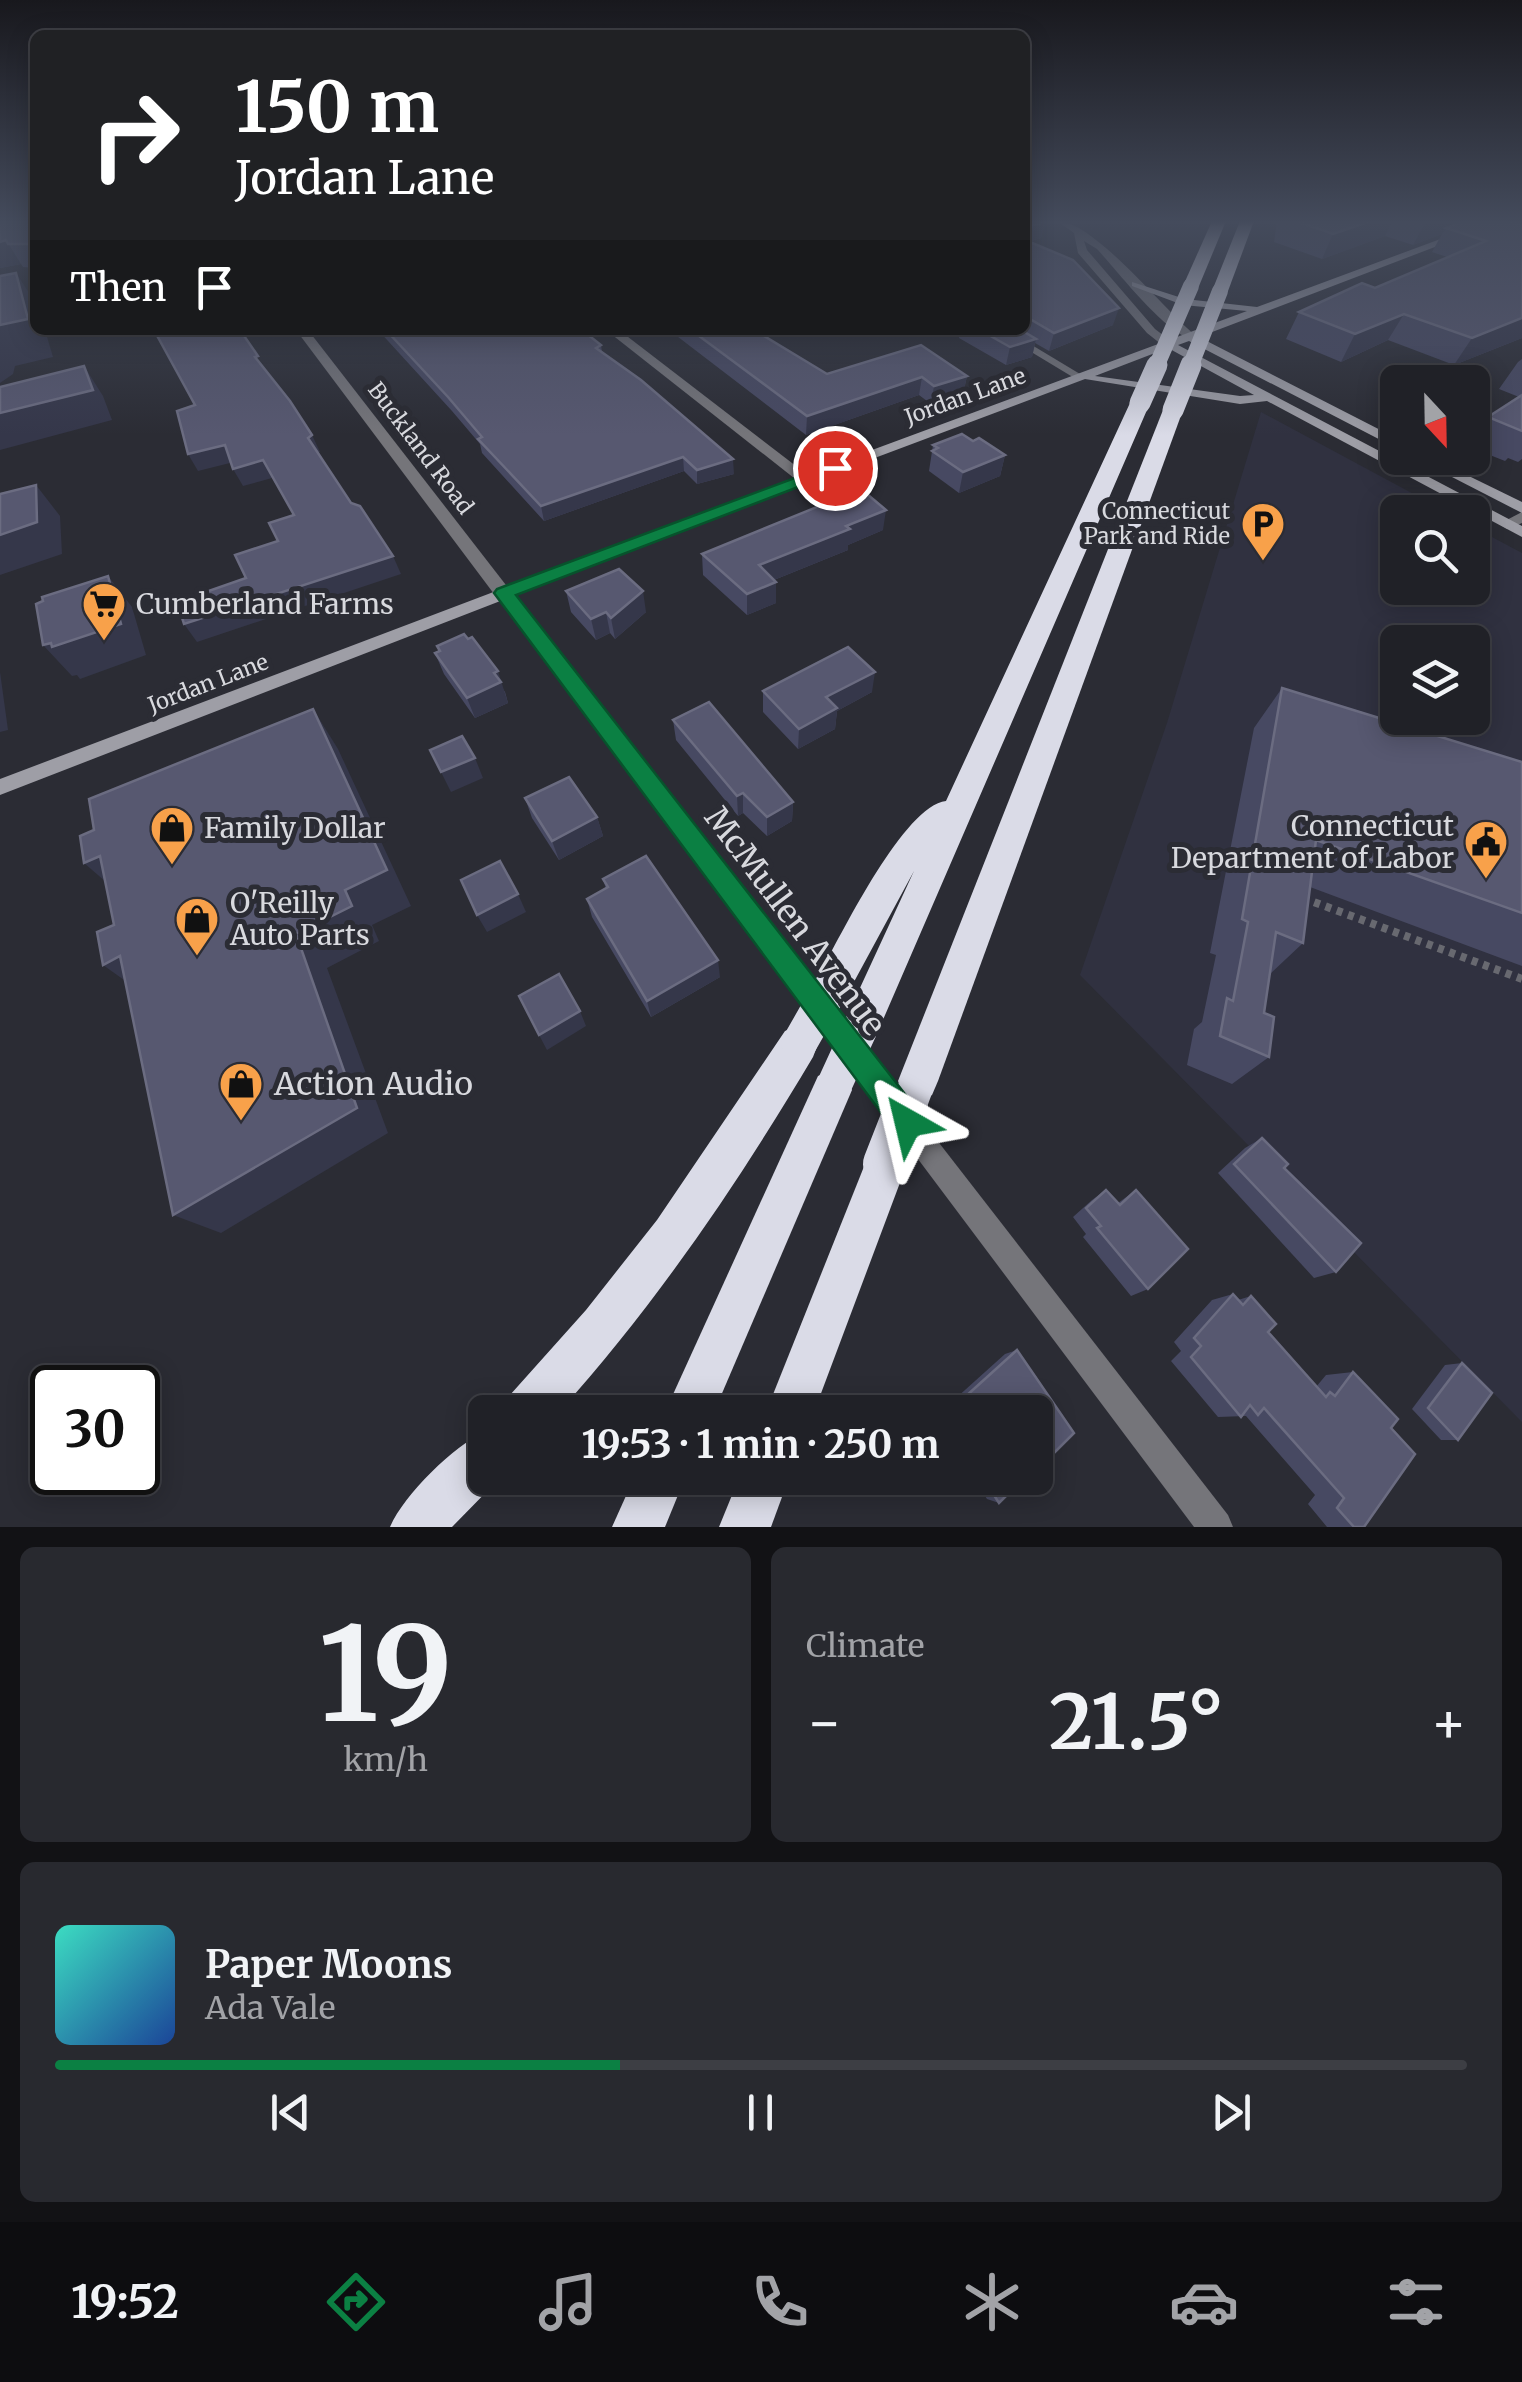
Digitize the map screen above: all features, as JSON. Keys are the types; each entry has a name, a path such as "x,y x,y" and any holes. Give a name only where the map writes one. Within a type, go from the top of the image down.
{"highway":[{"path":"697,1395 1188,292"},
{"path":"797,1395 1220,292"},
{"path":"542,1395 596,1334 689,1214 798,1044 893,872 966,788"},
{"path":"416,1527 468,1474"},
{"path":"638,1527 652,1495"},
{"path":"745,1527 758,1495"},
{"path":"756,1527 762,1495"}],"main road":[{"path":"1159,292 1192,304 1269,308"},
{"name":"Jordan Lane","path":"0,787 504,593 1311,292"},
{"path":"1191,337 1380,436"},
{"path":"1170,345 1517,525"},
{"path":"1075,379 1110,379 1240,400 1267,398"},
{"path":"1456,475 1522,508"}],"street":[{"path":"1118,292 1170,345"},
{"path":"1145,292 1191,337"},
{"name":"Buckland Road","path":"306,335 504,593"},
{"path":"618,335 804,480"},
{"name":"McMullen Avenue","path":"504,593 1216,1527"}],"lane":[{"path":"1008,335 1075,379"}],"path":[{"path":"1299,896 1522,979"}],"shaded area":[{"path":"1261,412 1415,495 1380,495 1380,605 1490,605 1490,536 1522,553 1522,1422 1080,975 1167,723"}],"building":[{"path":"0,292 21,292 28,319 0,325"},
{"path":"1030,292 1104,292 1119,308 1054,333 1030,319"},
{"path":"1342,292 1522,292 1522,318 1472,338 1404,314 1355,334 1299,312"},
{"path":"157,335 243,335 312,435 308,438 351,503 360,506 393,556 184,624 177,602 246,578 235,555 278,541 269,523 294,515 263,460 233,469 225,445 188,454 177,411 195,405"},
{"path":"391,335 588,335 601,345 596,348 641,380 733,459 697,470 683,457 541,506 478,439 482,437"},
{"path":"698,335 762,335 827,374 921,345 967,376 934,386 922,377 807,416"},
{"path":"989,335 1029,335 1036,339 1010,347"},
{"path":"84,366 93,390 0,413 0,387"},
{"path":"1522,395 1522,431 1490,416"},
{"path":"962,434 973,441 979,438 1005,455 963,472 932,451 938,448 933,445"},
{"path":"36,485 37,522 0,535 0,494"},
{"path":"861,489 886,510 846,526 850,529 759,565 776,582 747,594 702,554"},
{"path":"619,569 643,591 611,618 606,612 591,619 566,591"},
{"path":"108,576 121,624 52,647 51,643 43,645 36,604 43,601 42,597"},
{"path":"464,634 468,639 472,637 498,671 494,673 501,682 467,698 435,653 440,651 437,646"},
{"path":"848,647 875,672 826,697 837,708 799,729 763,691"},
{"path":"1282,688 1380,718 1380,735 1434,735 1522,762 1522,913 1316,840 1303,943 1276,932 1264,1013 1274,1017 1269,1057 1220,1036 1227,998 1233,1001 1248,922 1242,919"},
{"path":"709,702 793,802 767,817 743,793 737,796 673,720"},
{"path":"313,709 387,870 345,890 352,906 296,934 357,1108 173,1215 120,956 103,965 97,932 114,925 100,856 84,863 80,836 94,830 89,799"},
{"path":"462,736 475,758 441,772 430,750"},
{"path":"569,777 597,817 552,841 525,798"},
{"path":"646,856 718,960 647,1001 587,899 608,887 603,879"},
{"path":"500,861 518,894 477,915 461,880"},
{"path":"559,974 580,1011 539,1035 519,996"},
{"path":"1262,1138 1288,1164 1284,1168 1361,1243 1336,1272 1234,1164"},
{"path":"1106,1190 1120,1205 1136,1190 1188,1249 1148,1289 1097,1228 1101,1226 1086,1208"},
{"path":"1233,1294 1243,1305 1251,1296 1276,1324 1268,1332 1326,1397 1330,1392 1335,1396 1353,1372 1398,1419 1391,1428 1415,1454 1364,1527 1354,1527 1337,1508 1344,1498 1264,1408 1258,1415 1250,1405 1241,1417 1191,1357 1201,1346 1194,1338"},
{"path":"1017,1350 1048,1395 967,1395"},
{"path":"1462,1363 1492,1393 1458,1440 1428,1408"},
{"path":"1053,1402 1074,1433 1053,1454"}],"place":[{"name":"Connecticut Park and Ride","path":"1263,562"},
{"name":"Cumberland Farms","path":"104,642"},
{"name":"Family Dollar","path":"172,866"},
{"name":"Connecticut Department of Labor","path":"1486,880"},
{"name":"O'Reilly Auto Parts","path":"197,957"},
{"name":"Action Audio","path":"241,1122"}],"route":[{"path":"835,468 504,593 908,1123"}]}
